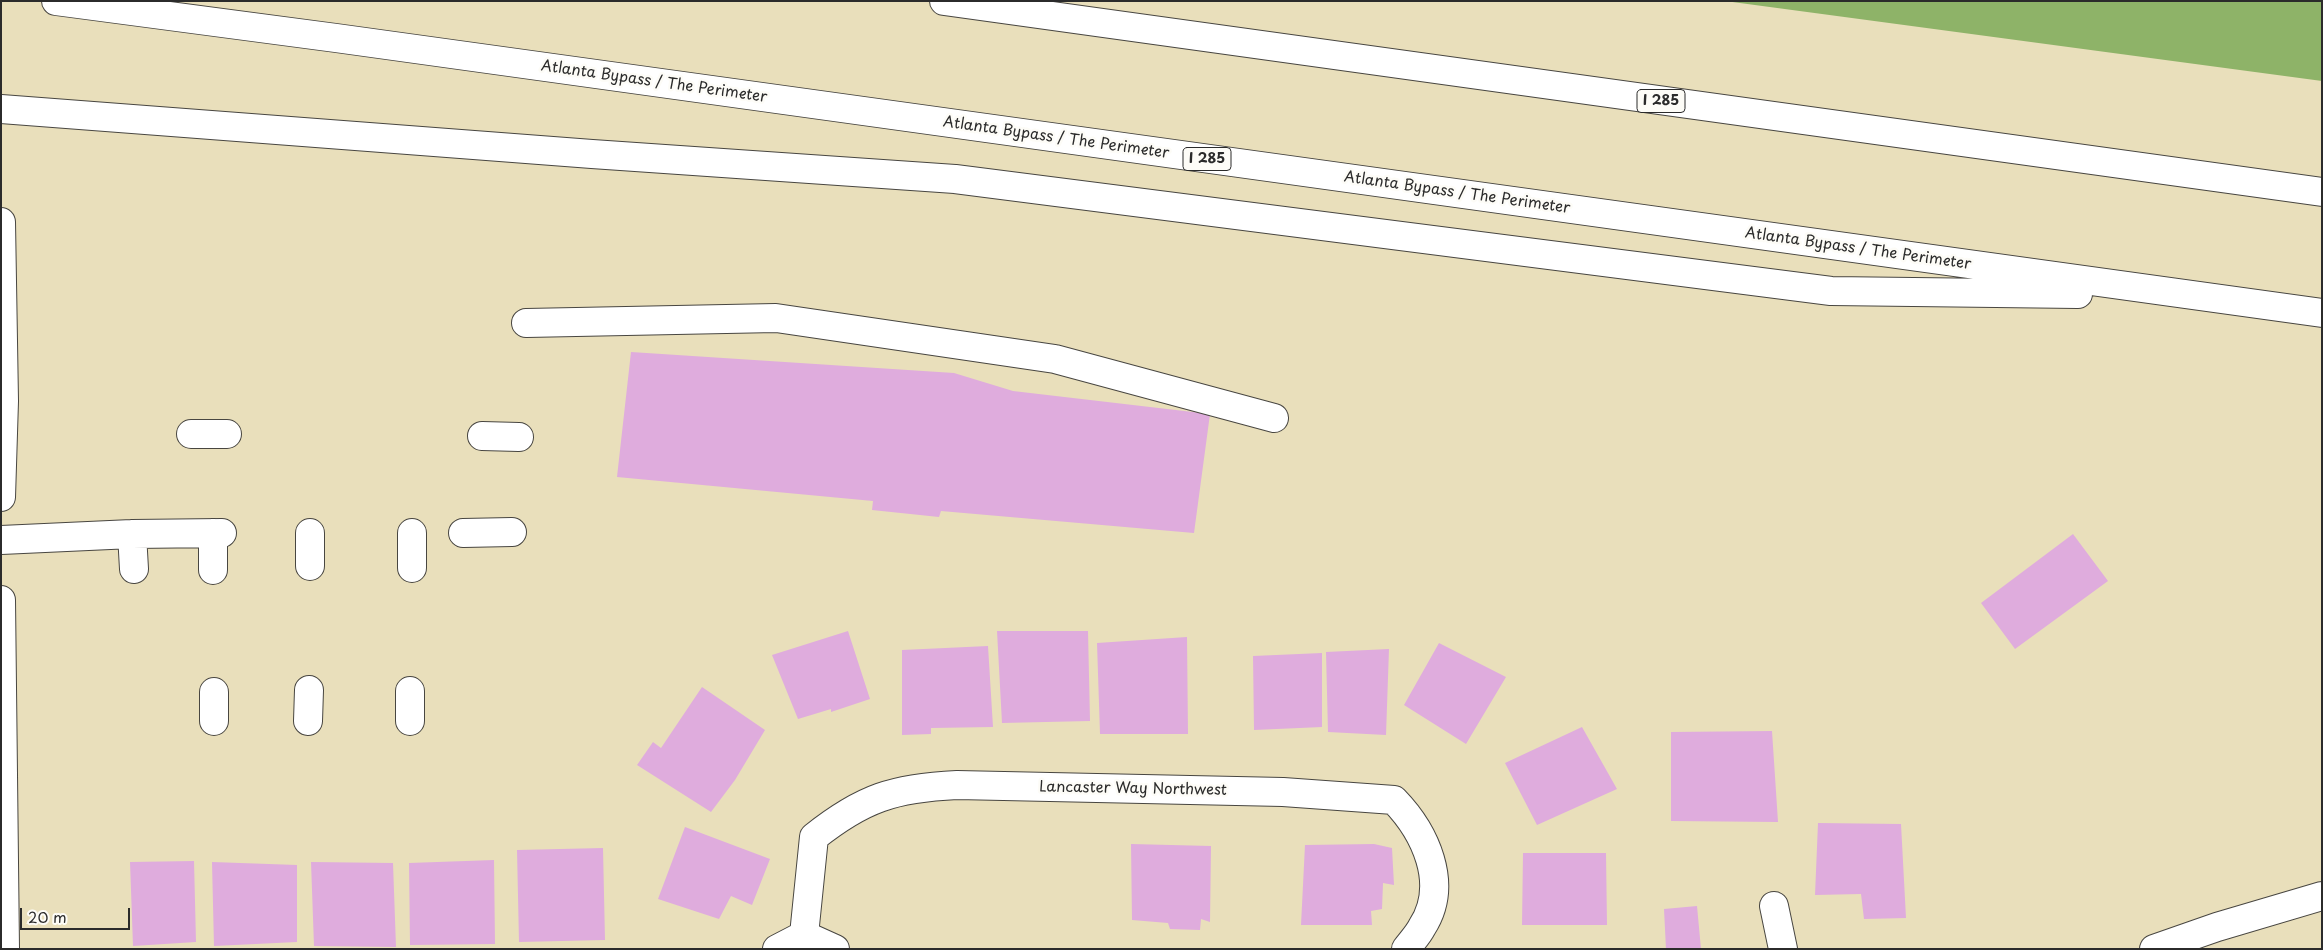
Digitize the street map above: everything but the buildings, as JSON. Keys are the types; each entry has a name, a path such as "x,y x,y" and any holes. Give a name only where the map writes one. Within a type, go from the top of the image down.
{"main road":[{"name":"Atlanta Bypass / The Perimeter","path":"56,1 2322,313"},
{"name":"I 285","path":"944,1 993,5 2322,192"},
{"path":"1,109 602,155 955,179 1830,291 2200,296"},
{"path":"1,222 4,401 1,497"},
{"path":"526,322 776,318 1055,359 1274,418"},
{"path":"191,434 227,434"},
{"path":"482,436 519,437"},
{"path":"463,533 512,532"},
{"path":"1,540 132,534 218,533 213,570"},
{"path":"310,533 310,566"},
{"path":"412,533 412,568"},
{"path":"132,534 134,569"},
{"path":"1,600 5,949"},
{"path":"308,722 309,690"},
{"path":"410,690 410,721"},
{"path":"214,692 214,721"},
{"name":"Lancaster Way Northwest","path":"804,935 814,837 841,816 878,797 919,787 957,785 1264,792 1394,800 1406,812 1425,842 1433,867 1433,898 1423,926 1406,949"},
{"path":"2154,949 2217,927 2322,896"},
{"path":"1774,906 1783,949"},
{"path":"777,949 804,935 836,949"}],"green space":[{"path":"1725,1 2322,1 2322,81"}]}
